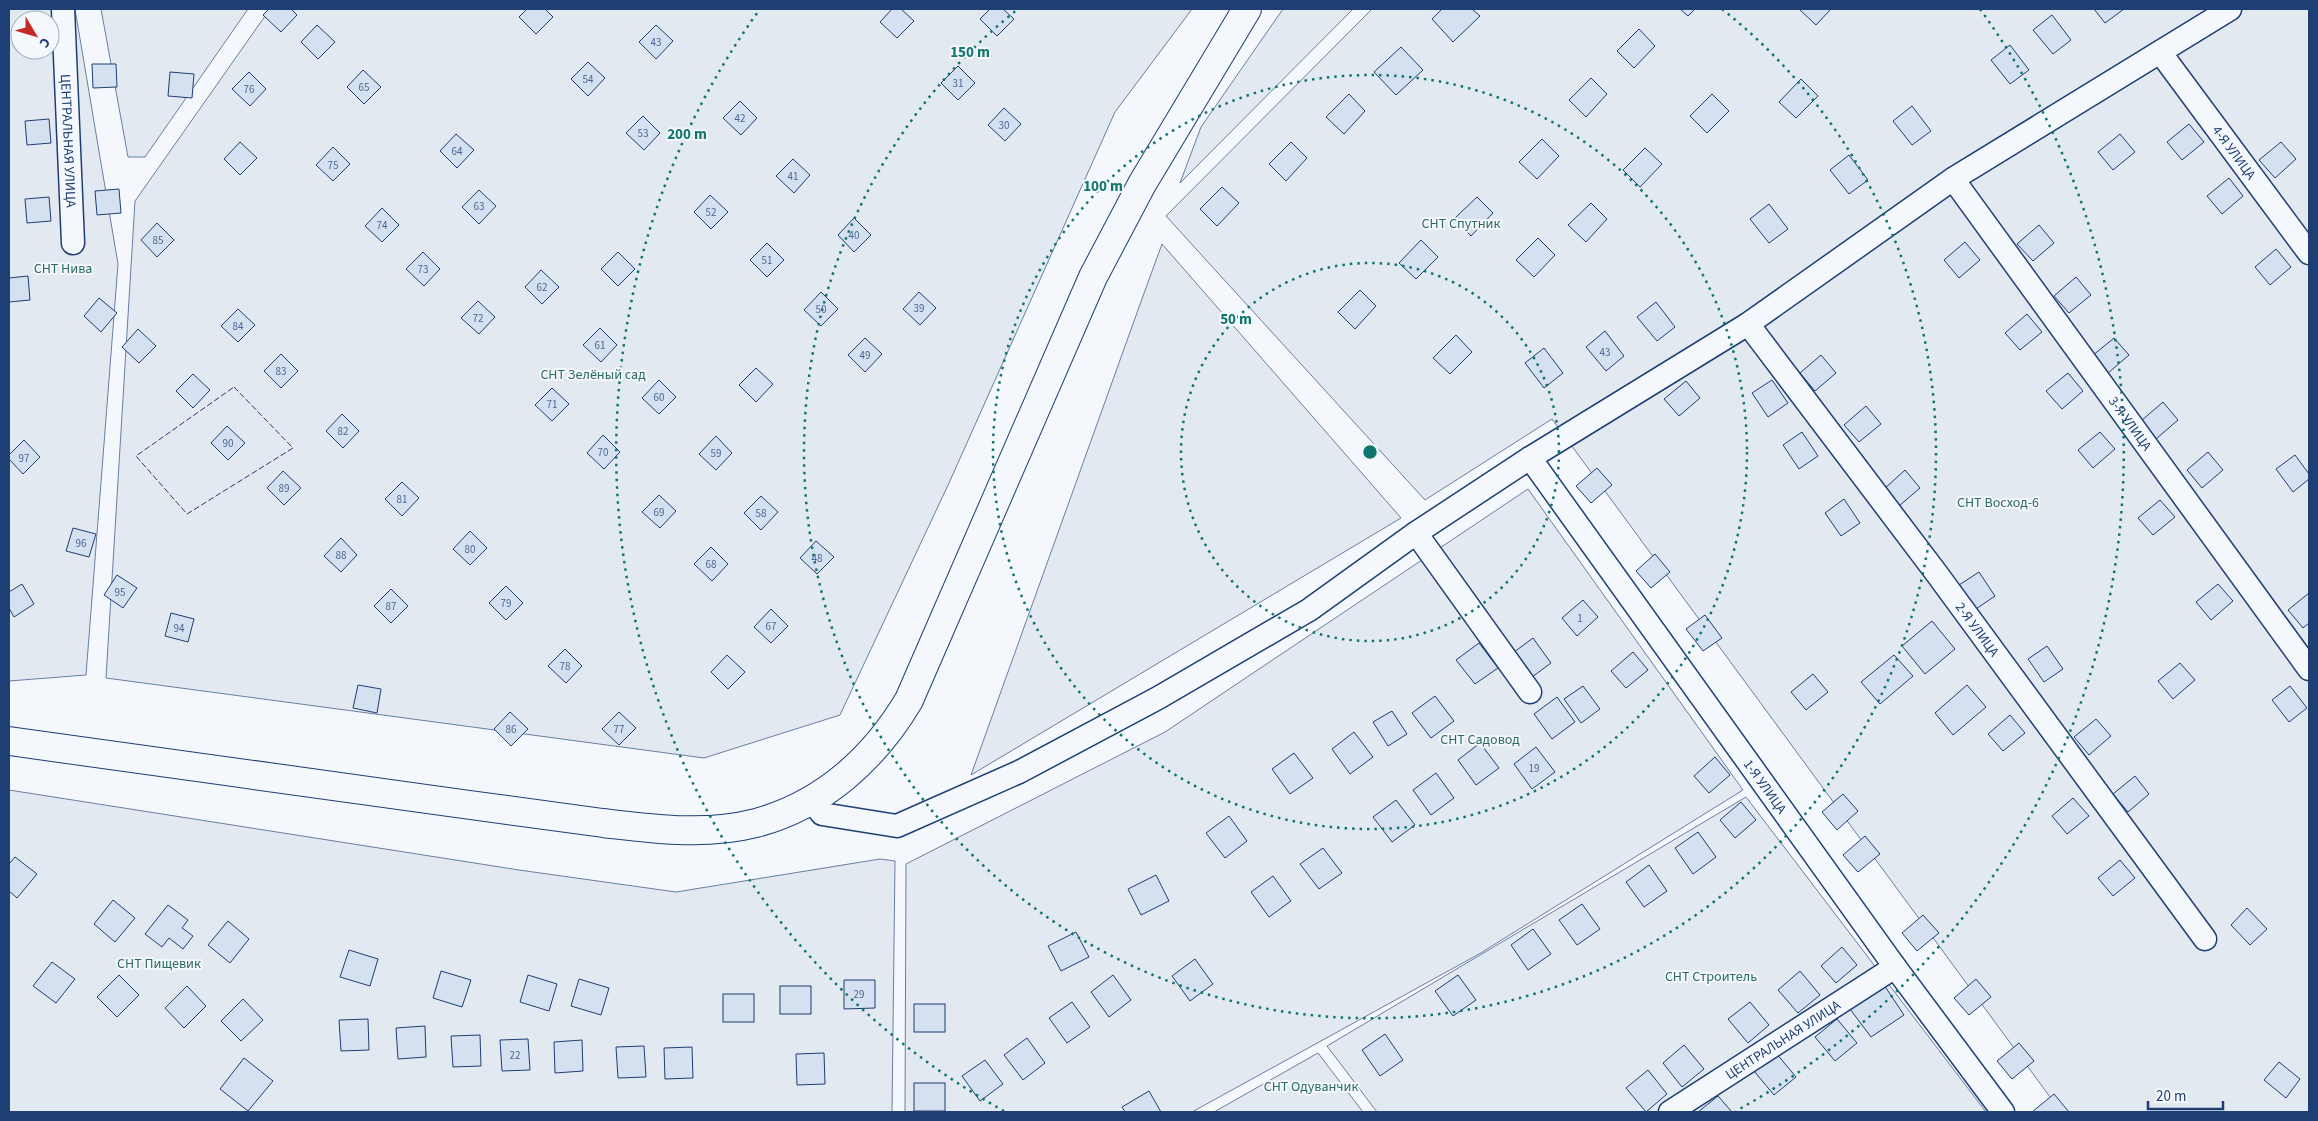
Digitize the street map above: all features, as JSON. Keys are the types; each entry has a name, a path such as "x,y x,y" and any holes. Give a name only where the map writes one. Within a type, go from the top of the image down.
{"main road":[{"path":"9,741 550,816 668,830 698,832 737,827 784,813 811,800 844,778 867,757 883,740 909,700 1093,277 1142,184 1247,9"}],"street":[{"name":"ЦЕНТРАЛЬНАЯ УЛИЦА","path":"63,9 72,243"},
{"path":"811,800 822,814 897,826 1019,772 1158,698 1309,610 1416,533 1530,458 1748,324 1953,179 2230,9"},
{"name":"4-Я УЛИЦА","path":"2160,52 2309,253"},
{"name":"3-Я УЛИЦА","path":"1953,179 2309,669"},
{"name":"2-Я УЛИЦА","path":"1748,324 1937,574 2205,939"},
{"name":"1-Я УЛИЦА","path":"1530,458 1895,967 2003,1112"},
{"path":"1416,533 1530,692"},
{"name":"ЦЕНТРАЛЬНАЯ УЛИЦА","path":"1670,1112 1895,967"}],"green space":[{"name":"СНТ Нива","path":"9,9 75,9 118,264 86,675 9,681"},
{"path":"101,9 248,9 145,157 128,157"},
{"name":"СНТ Зелёный сад","path":"270,9 1192,9 1115,112 949,483 840,715 704,758 106,678 135,201"},
{"path":"1283,9 1353,9 1180,183 1201,127"},
{"name":"СНТ Восход-6","path":"1372,9 2309,9 2309,1112 2061,1112 1552,419 1425,500 1166,216"},
{"path":"1162,244 1401,518 971,775 1143,296"},
{"name":"СНТ Садовод","path":"1528,489 1743,790 1479,954 1192,1112 905,1112 906,864 1165,732"},
{"name":"СНТ Пищевик","path":"9,790 519,870 676,892 880,859 895,861 892,1112 9,1112"},
{"name":"СНТ Строитель","path":"1746,797 1986,1112 1377,1112 1327,1046"},
{"name":"СНТ Одуванчик","path":"1318,1053 1363,1112 1214,1112"}],"building":[{"path":"269,9 291,9 297,15 281,32 263,15"},
{"path":"527,9 545,9 553,17 536,34 519,17"},
{"path":"892,9 901,9 914,21 897,38 880,22"},
{"path":"990,9 1003,9 1014,19 997,36 980,19"},
{"path":"1442,9 1472,9 1480,16 1453,42 1432,19"},
{"path":"1680,9 1695,9 1688,16"},
{"path":"1799,9 1831,9 1816,25"},
{"path":"2094,9 2124,9 2105,23"},
{"path":"2052,15 2071,40 2053,54 2033,30"},
{"path":"317,25 335,42 318,59 301,42"},
{"path":"656,25 673,41 656,59 639,42"},
{"path":"1639,29 1655,46 1634,68 1617,51"},
{"path":"2010,45 2029,70 2010,84 1991,60"},
{"path":"1401,47 1423,70 1396,95 1374,72"},
{"path":"588,62 605,78 588,96 571,79"},
{"path":"92,64 116,64 117,87 93,88"},
{"path":"958,66 975,83 958,100 941,83"},
{"path":"363,70 381,87 364,104 347,87"},
{"path":"170,72 194,74 192,98 168,96"},
{"path":"249,72 266,89 250,106 232,89"},
{"path":"1591,78 1607,94 1586,117 1569,100"},
{"path":"1801,79 1818,96 1796,118 1779,102"},
{"path":"1349,94 1365,111 1344,134 1326,117"},
{"path":"1712,94 1729,111 1707,133 1690,116"},
{"path":"740,101 757,118 741,135 723,118"},
{"path":"1912,106 1931,131 1912,145 1893,121"},
{"path":"1004,108 1021,124 1005,141 988,125"},
{"path":"643,116 660,133 644,150 626,133"},
{"path":"49,119 51,143 27,145 25,121"},
{"path":"2189,124 2204,142 2182,160 2167,142"},
{"path":"456,134 474,150 457,168 440,151"},
{"path":"2120,134 2135,152 2113,170 2098,152"},
{"path":"1542,139 1559,156 1537,179 1519,162"},
{"path":"240,142 257,158 240,175 224,159"},
{"path":"1291,142 1307,158 1286,181 1269,164"},
{"path":"2281,142 2296,159 2275,178 2259,160"},
{"path":"333,147 350,164 333,181 316,165"},
{"path":"1645,148 1662,164 1640,187 1623,170"},
{"path":"1849,155 1868,180 1849,194 1830,170"},
{"path":"793,159 810,175 794,193 776,176"},
{"path":"2229,178 2243,196 2222,214 2207,196"},
{"path":"1222,187 1239,203 1217,226 1200,209"},
{"path":"119,189 121,213 97,215 95,191"},
{"path":"479,190 496,206 479,224 462,207"},
{"path":"710,195 728,212 711,229 694,212"},
{"path":"49,197 51,221 27,223 25,199"},
{"path":"1477,197 1493,213 1471,236 1454,219"},
{"path":"1591,203 1607,219 1586,242 1568,225"},
{"path":"1769,204 1788,229 1769,243 1750,219"},
{"path":"382,208 399,225 382,242 365,226"},
{"path":"854,218 871,235 854,252 838,235"},
{"path":"157,223 174,240 157,257 141,240"},
{"path":"2039,225 2054,243 2033,261 2017,244"},
{"path":"1538,238 1555,255 1534,277 1516,260"},
{"path":"1421,240 1438,257 1416,279 1399,263"},
{"path":"1965,242 1980,260 1959,278 1944,260"},
{"path":"767,243 784,260 767,277 750,260"},
{"path":"2276,249 2291,267 2270,285 2255,267"},
{"path":"423,252 440,269 424,286 406,269"},
{"path":"618,252 635,269 618,286 601,269"},
{"path":"541,270 559,287 542,304 525,287"},
{"path":"28,276 30,300 9,302 9,278"},
{"path":"2076,277 2091,295 2069,313 2054,296"},
{"path":"1360,290 1376,306 1355,329 1338,312"},
{"path":"821,292 838,309 821,326 804,310"},
{"path":"919,292 936,308 920,325 903,309"},
{"path":"99,298 117,313 101,332 84,316"},
{"path":"478,301 495,317 479,334 461,318"},
{"path":"1656,302 1675,327 1657,341 1637,317"},
{"path":"238,309 255,325 238,342 221,326"},
{"path":"2027,314 2042,332 2020,350 2005,333"},
{"path":"600,328 617,345 601,362 583,345"},
{"path":"138,329 156,346 139,363 122,347"},
{"path":"1605,331 1624,356 1606,371 1586,347"},
{"path":"1456,335 1472,352 1450,374 1433,358"},
{"path":"865,338 882,354 865,372 848,355"},
{"path":"2114,338 2129,355 2107,374 2092,356"},
{"path":"1544,348 1563,373 1544,388 1525,363"},
{"path":"281,354 298,371 281,388 264,371"},
{"path":"1821,355 1836,373 1815,391 1800,373"},
{"path":"756,368 773,384 756,402 739,385"},
{"path":"2068,373 2083,391 2062,409 2046,391"},
{"path":"193,374 210,390 193,408 176,391"},
{"path":"659,380 676,397 659,414 642,398"},
{"path":"1772,380 1788,403 1768,417 1752,393"},
{"path":"1686,381 1700,398 1679,416 1664,399"},
{"path":"552,388 569,404 552,421 535,405"},
{"path":"2163,402 2178,420 2156,439 2141,421"},
{"path":"1866,406 1881,424 1859,442 1844,425"},
{"path":"342,414 359,431 343,448 326,431"},
{"path":"227,426 245,443 228,460 211,443"},
{"path":"1802,432 1818,456 1799,469 1783,445"},
{"path":"2100,432 2115,449 2093,468 2078,450"},
{"path":"603,435 620,452 604,469 587,453"},
{"path":"716,436 732,453 716,470 699,454"},
{"path":"24,440 40,457 23,474 9,459 9,455"},
{"path":"2208,452 2223,470 2202,488 2187,470"},
{"path":"2295,455 2309,474 2309,479 2293,492 2276,469"},
{"path":"1597,468 1612,485 1591,503 1576,486"},
{"path":"1905,470 1920,488 1899,506 1884,489"},
{"path":"283,471 301,488 284,505 267,488"},
{"path":"402,482 419,498 402,516 385,499"},
{"path":"659,495 676,511 660,528 642,512"},
{"path":"761,496 778,512 761,530 744,513"},
{"path":"1844,499 1860,523 1841,536 1825,513"},
{"path":"2160,500 2175,517 2153,535 2138,518"},
{"path":"73,528 96,534 89,557 66,551"},
{"path":"470,531 487,548 470,565 453,549"},
{"path":"341,538 357,555 341,572 324,556"},
{"path":"816,541 834,557 817,574 800,558"},
{"path":"711,547 728,564 712,581 694,564"},
{"path":"1655,554 1670,572 1651,588 1636,571"},
{"path":"1979,572 1995,596 1976,609 1959,585"},
{"path":"117,575 137,588 123,608 104,595"},
{"path":"22,584 34,604 14,617 9,608 9,592"},
{"path":"2218,584 2233,601 2211,620 2196,602"},
{"path":"506,586 523,603 506,620 489,603"},
{"path":"391,589 408,606 391,623 374,606"},
{"path":"2309,593 2309,623 2303,628 2288,610"},
{"path":"1583,600 1598,617 1577,636 1562,618"},
{"path":"771,609 788,626 771,643 754,627"},
{"path":"171,613 194,619 188,642 165,636"},
{"path":"1705,615 1722,638 1703,651 1686,629"},
{"path":"1932,621 1955,649 1925,674 1902,646"},
{"path":"1533,638 1551,663 1528,680 1510,655"},
{"path":"1479,643 1498,668 1475,684 1456,660"},
{"path":"2047,646 2063,669 2044,682 2028,659"},
{"path":"565,649 582,666 566,683 548,666"},
{"path":"1633,652 1648,670 1626,688 1611,671"},
{"path":"727,655 745,672 728,689 711,672"},
{"path":"1894,655 1913,676 1880,704 1861,682"},
{"path":"2180,663 2195,680 2173,699 2158,681"},
{"path":"1813,674 1828,692 1806,710 1791,692"},
{"path":"358,685 381,689 377,713 353,708"},
{"path":"1967,685 1986,707 1953,735 1935,713"},
{"path":"1583,686 1600,709 1581,723 1564,699"},
{"path":"2290,686 2307,708 2289,722 2272,700"},
{"path":"1435,696 1454,721 1431,738 1412,713"},
{"path":"1557,697 1575,722 1552,739 1534,714"},
{"path":"1392,711 1407,734 1388,746 1373,722"},
{"path":"510,712 528,729 511,746 494,729"},
{"path":"619,712 636,728 619,745 602,729"},
{"path":"2010,715 2025,733 2003,751 1988,734"},
{"path":"2096,719 2111,736 2089,755 2074,737"},
{"path":"1354,732 1373,757 1350,774 1332,749"},
{"path":"1480,743 1499,768 1476,785 1458,760"},
{"path":"1536,747 1555,772 1532,789 1514,764"},
{"path":"1294,753 1313,778 1290,794 1272,769"},
{"path":"1715,757 1730,775 1709,793 1694,776"},
{"path":"1436,773 1454,798 1431,815 1413,790"},
{"path":"2135,776 2149,794 2128,812 2113,794"},
{"path":"1843,794 1858,811 1837,830 1822,812"},
{"path":"2073,798 2089,816 2067,834 2052,816"},
{"path":"1396,800 1415,825 1392,842 1373,817"},
{"path":"1741,802 1756,820 1735,838 1720,820"},
{"path":"1229,816 1247,841 1225,858 1206,833"},
{"path":"1698,832 1716,857 1693,874 1675,848"},
{"path":"1865,836 1880,854 1858,872 1843,855"},
{"path":"1323,848 1342,873 1319,889 1300,864"},
{"path":"15,857 37,874 17,898 9,891 9,864"},
{"path":"2120,860 2135,878 2113,896 2098,878"},
{"path":"1649,865 1667,891 1644,907 1626,882"},
{"path":"1156,875 1169,901 1141,915 1128,889"},
{"path":"1273,876 1291,901 1269,917 1251,892"},
{"path":"113,900 135,918 115,942 94,924"},
{"path":"1582,904 1600,929 1577,945 1559,920"},
{"path":"168,905 188,920 182,928 193,936 183,949 169,938 162,947 145,934"},
{"path":"2247,908 2267,929 2250,945 2231,925"},
{"path":"1923,915 1939,933 1917,951 1902,933"},
{"path":"228,921 249,939 230,963 208,945"},
{"path":"1533,929 1551,954 1528,970 1511,945"},
{"path":"1076,932 1089,957 1061,971 1048,946"},
{"path":"1842,947 1857,965 1836,983 1821,966"},
{"path":"349,950 378,959 370,986 340,977"},
{"path":"1195,959 1213,984 1190,1001 1172,976"},
{"path":"52,962 75,979 56,1003 33,986"},
{"path":"441,971 471,980 462,1007 433,998"},
{"path":"1800,971 1820,995 1798,1013 1778,990"},
{"path":"119,975 139,995 117,1017 97,997"},
{"path":"528,975 557,984 549,1011 520,1002"},
{"path":"1113,975 1131,1000 1109,1017 1091,992"},
{"path":"1458,975 1476,1000 1453,1016 1435,991"},
{"path":"579,979 609,988 601,1015 571,1006"},
{"path":"1976,979 1991,997 1969,1015 1954,998"},
{"path":"844,980 875,980 875,1008 844,1009"},
{"path":"1882,982 1904,1015 1871,1037 1847,1005"},
{"path":"187,986 206,1006 184,1028 165,1008"},
{"path":"780,986 811,986 811,1014 780,1014"},
{"path":"723,994 754,994 754,1022 723,1022"},
{"path":"243,999 263,1020 241,1041 221,1021"},
{"path":"1072,1002 1090,1027 1067,1043 1049,1018"},
{"path":"1750,1002 1769,1025 1748,1043 1728,1019"},
{"path":"914,1004 945,1004 945,1032 914,1032"},
{"path":"368,1019 369,1050 341,1051 339,1020"},
{"path":"1837,1019 1857,1043 1835,1061 1815,1037"},
{"path":"425,1026 426,1057 398,1059 396,1028"},
{"path":"1385,1034 1403,1060 1380,1076 1362,1050"},
{"path":"480,1035 481,1066 453,1067 451,1036"},
{"path":"1027,1038 1045,1063 1023,1080 1004,1055"},
{"path":"528,1039 530,1070 502,1071 500,1040"},
{"path":"582,1040 583,1071 555,1073 554,1042"},
{"path":"2019,1043 2034,1061 2012,1079 1997,1061"},
{"path":"1684,1045 1704,1069 1682,1087 1663,1063"},
{"path":"644,1046 646,1077 618,1078 616,1047"},
{"path":"692,1047 693,1078 665,1079 664,1048"},
{"path":"824,1053 825,1084 797,1085 796,1054"},
{"path":"1776,1053 1796,1077 1774,1095 1754,1071"},
{"path":"244,1058 273,1081 248,1111 220,1089"},
{"path":"985,1060 1003,1084 980,1101 962,1076"},
{"path":"2279,1062 2300,1079 2286,1098 2264,1080"},
{"path":"1648,1070 1667,1094 1646,1112 1626,1088"},
{"path":"914,1083 945,1083 945,1111 914,1111"},
{"path":"1149,1091 1161,1112 1125,1112 1122,1107"},
{"path":"2054,1094 2069,1112 2032,1112"},
{"path":"1718,1096 1732,1112 1698,1112"}],"fence":[{"path":"234,387 293,448 187,514 136,456 234,387"}],"park label":[{"name":"СНТ Спутник","path":"1461,223"}]}
